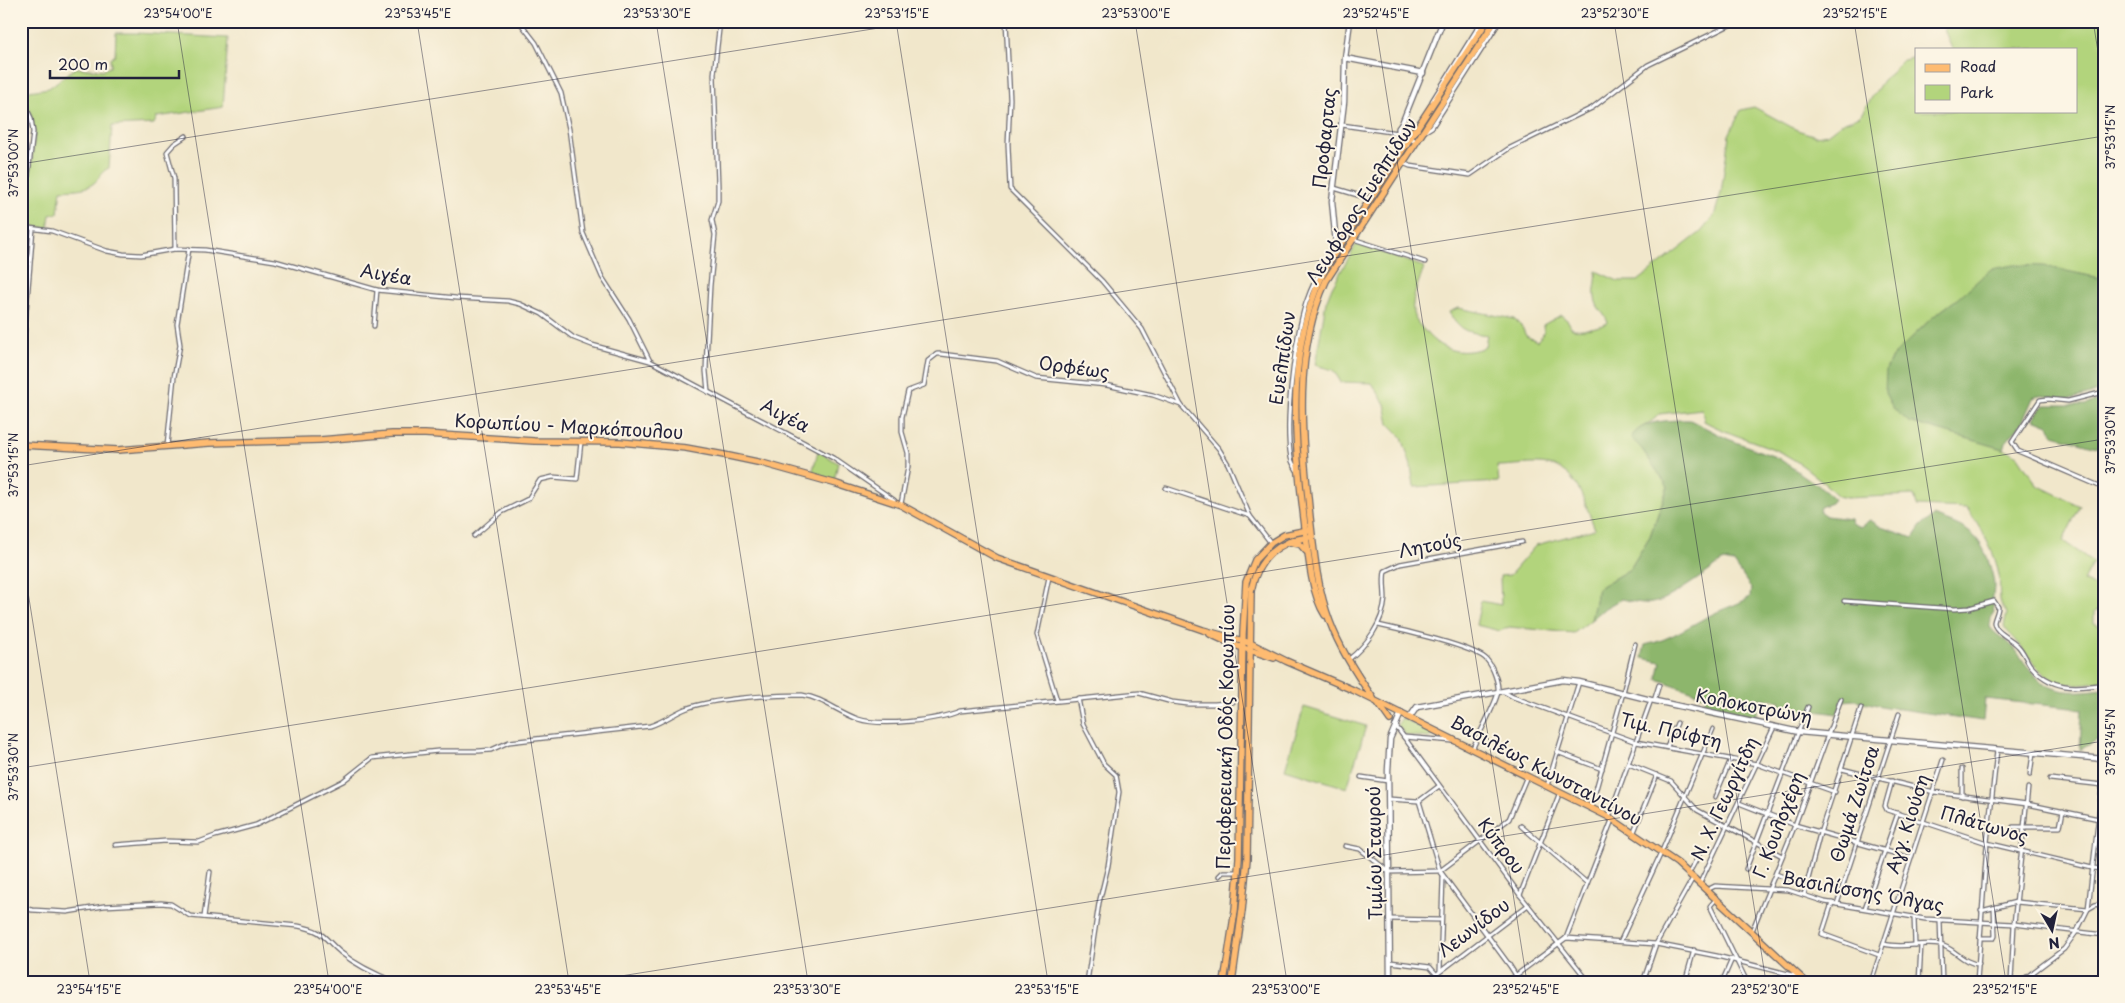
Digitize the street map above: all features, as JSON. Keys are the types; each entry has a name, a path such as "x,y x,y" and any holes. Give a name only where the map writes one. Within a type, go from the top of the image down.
{"main road":[{"name":"Λεωφόρος Ευελπίδων","path":"1420,131 1431,108 1487,21"},
{"name":"Λεωφόρος Ευελπίδων","path":"1308,530 1304,519 1295,438 1296,391 1298,355 1318,278 1333,253 1495,21"},
{"path":"1404,124 1411,131 1420,131"},
{"name":"Λεωφόρος Ευελπίδων","path":"1330,621 1319,586 1308,530 1302,438 1302,391 1307,346 1321,291 1353,238 1403,163 1410,144"},
{"name":"Κορωπίου - Μαρκόπουλου","path":"21,446 118,450 209,442 320,440 400,434 656,444 715,453 804,474 901,505 979,550 1049,577 1203,630 1250,643 1375,701"},
{"path":"1292,532 1304,519"},
{"name":"Περιφερειακή Οδός Κορωπίου","path":"1224,982 1238,872 1242,648 1246,582 1255,560 1271,543 1292,532 1308,530"},
{"name":"Λεωφόρος Ευελπίδων","path":"1309,537 1308,556 1320,605 1330,621 1348,660 1375,701 1392,722"},
{"path":"1287,541 1309,537"},
{"path":"1287,541 1300,544 1308,556"},
{"name":"Περιφερειακή Οδός Κορωπίου","path":"1232,982 1247,858 1252,590 1255,577 1265,559 1287,541"},
{"name":"Κορωπίου - Μαρκόπουλου","path":"1203,630 1250,651 1286,661"},
{"name":"Βασιλέως Κωνσταντίνου","path":"1375,701 1560,792 1634,832 1662,851 1691,875 1805,980"}],"street":[{"path":"90,21 101,25 122,21"},
{"path":"519,21 536,44 561,93 569,129 583,233 602,277 630,319 650,361"},
{"path":"708,392 706,360 715,235 712,220 718,201 714,74 720,21"},
{"path":"1006,21 1010,99 1008,144 1010,189 1102,281 1142,329 1181,405"},
{"name":"Προφαρτας","path":"1333,253 1336,244 1332,211 1342,125 1350,21"},
{"path":"1342,125 1398,133 1398,128 1404,124 1443,21"},
{"path":"1431,108 1435,94 1482,21"},
{"path":"1420,131 1432,127 1500,21"},
{"path":"1728,21 1733,22"},
{"path":"1403,163 1410,166 1470,175 1508,149 1592,108 1648,65 1738,21"},
{"path":"1346,58 1423,73"},
{"path":"21,97 31,118 33,132 22,227"},
{"path":"1404,124 1410,144"},
{"path":"175,249 174,178 167,152 174,144 186,136"},
{"path":"1334,188 1371,199"},
{"name":"Αιγέα","path":"22,227 52,231 108,251 132,255 189,249 275,261 377,290 456,298 492,299 520,304 542,314 574,338 592,346 650,361 833,458 901,505"},
{"path":"21,373 33,229"},
{"path":"1353,238 1426,262"},
{"path":"167,446 174,377 180,345 176,330 189,249"},
{"path":"374,326 377,290"},
{"path":"638,357 644,350"},
{"name":"Ορφέως","path":"901,505 908,467 908,453 902,432 902,416 908,391 924,385 928,361 937,354 997,361 1036,378 1106,385 1153,395 1181,405 1219,449 1228,464 1250,516 1271,543"},
{"path":"2104,392 2068,401 2048,398 2040,400 2012,442 2018,451 2104,488"},
{"path":"474,536 502,512 528,499 540,480 553,478 577,479 581,442"},
{"path":"1166,488 1250,516"},
{"name":"Λητούς","path":"1348,660 1364,644 1378,625 1384,602 1385,571 1389,568 1400,564 1522,542"},
{"path":"1049,577 1038,635 1057,700"},
{"path":"1844,602 1954,609 1969,608 1994,601 1998,607 1994,622 1997,629 2018,646 2029,664 2045,678 2065,687 2104,684"},
{"path":"1378,625 1426,636 1487,658 1492,668 1498,692 1473,748"},
{"path":"1591,808 1635,644"},
{"name":"Κολοκοτρώνη","path":"1410,717 1417,707 1557,680 1579,682 1799,732 2104,759"},
{"path":"1547,786 1579,682"},
{"path":"1507,982 1566,938 1611,818 1636,742 1659,684"},
{"name":"Τιμ. Πρίφτη","path":"1504,691 1513,697 1636,742 1757,764 1835,792"},
{"path":"114,845 166,841 179,843 199,842 256,825 343,781 372,758 438,751 490,750 509,742 650,726 671,718 684,709 720,702 802,695 828,703 860,720 881,722 910,721 947,716 960,711 1057,700 1139,694 1188,704 1233,702"},
{"path":"1078,698 1083,724 1098,748 1104,764 1116,775 1119,792 1108,866 1099,903 1086,982"},
{"name":"Γ. Κουλοχέρη","path":"1752,931 1795,826 1841,699"},
{"path":"1746,869 1808,707"},
{"path":"1804,895 1820,833 1861,708"},
{"name":"Τιμίου Σταυρού","path":"1390,982 1388,781 1392,722 1398,712"},
{"name":"Θωμά Ζωίτσα","path":"1837,904 1899,714"},
{"name":"Κύπρου","path":"1392,722 1480,842 1589,982"},
{"path":"1667,747 1677,723"},
{"name":"Ν. Χ. Γεωργίτδη","path":"1700,883 1774,727"},
{"path":"1621,940 1662,851 1713,729"},
{"path":"1404,737 1458,741"},
{"path":"1977,982 1986,843 1997,750"},
{"path":"1557,752 1602,769"},
{"path":"2030,775 2033,753"},
{"path":"1715,797 1731,759"},
{"name":"Αγγ. Κιούση","path":"1870,982 1943,760"},
{"path":"1629,764 1671,781 1697,810 1783,856"},
{"path":"1842,769 1934,792 2027,804 2104,820"},
{"path":"1962,769 1962,796"},
{"path":"2020,982 2064,949 2077,931 2088,909 2104,770"},
{"path":"1634,832 1657,775"},
{"path":"1346,846 1360,850 1389,872 1440,871 1509,819 1527,776"},
{"path":"1361,777 1388,781"},
{"path":"2050,779 2103,785"},
{"path":"1866,908 1898,813 1887,810 1885,806 1892,781"},
{"path":"1388,799 1419,801 1439,786"},
{"path":"2011,982 2014,924 2028,788"},
{"path":"1520,894 1560,792"},
{"path":"1419,801 1443,877 1488,935 1520,982"},
{"path":"1739,802 1795,826 1911,858"},
{"path":"2013,827 2060,827 2063,811"},
{"name":"Πλάτωνος","path":"1898,813 1986,843 2092,868 2104,869"},
{"path":"1521,826 1587,883"},
{"path":"1643,982 1656,944 1700,853"},
{"path":"204,917 210,872"},
{"path":"1219,876 1223,872 1238,872"},
{"path":"1776,874 1807,886"},
{"path":"1443,877 1438,972 1443,982"},
{"name":"Βασιλίσσης Όλγας","path":"1707,890 1715,886 1788,890 1817,900 1914,917 2014,924 2104,935"},
{"path":"1717,898 1710,906 1747,982"},
{"path":"1981,910 2016,902 2088,909 2104,903"},
{"path":"21,906 32,910 67,912 104,906 161,903 172,904 190,916 284,923 314,929 323,934 340,952 352,960 395,982"},
{"path":"1832,903 1822,934 1879,955"},
{"name":"Λεωνίδου","path":"1438,972 1528,905"},
{"path":"1980,938 1994,938 1994,908"},
{"path":"1914,917 1915,945"},
{"path":"1389,919 1440,920"},
{"path":"1940,920 1942,982"},
{"path":"1566,938 1621,940 1694,950 1805,980"},
{"path":"1884,944 1895,947 1941,945 1971,964 1978,964"},
{"path":"1920,982 1921,945"},
{"path":"1685,982 1694,950"},
{"path":"1722,982 1734,956"},
{"path":"1390,962 1430,967 1438,972"},
{"path":"2032,973 2041,982"}],"green space":[{"path":"1948,21 2104,21 2104,279 2080,274 1957,299 1933,317 1892,357 1886,370 1962,436 2007,450 2018,456 2037,485 2080,506 2063,541 2093,562 2083,581 2104,591 2104,608 2094,612 2094,623 2104,627 2104,681 2074,684 2054,680 2037,667 2004,627 2007,613 2001,605 1999,576 1995,558 1987,540 1967,508 1917,506 1914,495 1846,498 1838,496 1809,470 1785,454 1722,430 1704,421 1702,409 1659,414 1631,438 1642,449 1668,486 1650,536 1630,569 1598,588 1591,620 1574,633 1509,627 1500,631 1476,625 1481,601 1501,605 1500,576 1510,575 1536,545 1595,529 1584,500 1573,481 1558,468 1548,465 1497,466 1499,482 1414,487 1411,466 1402,437 1389,424 1385,404 1372,383 1341,382 1333,370 1315,365 1326,302 1332,287 1356,245 1359,244 1424,267 1415,295 1414,315 1429,336 1443,347 1451,350 1467,351 1485,347 1487,335 1474,333 1460,327 1449,312 1458,308 1514,319 1522,327 1526,336 1537,341 1544,333 1543,325 1561,315 1568,321 1572,329 1590,328 1608,323 1595,298 1596,271 1618,281 1638,281 1701,232 1714,216 1721,193 1729,135 1741,110 1754,107 1797,130 1816,136 1827,134 1840,124 1860,116 1883,80 1894,71 1900,61 1915,57 1915,112 2078,112 2078,48 1952,48 1944,29"},
{"path":"116,33 228,38 223,107 157,117 154,124 112,126 109,168 87,187 61,190 58,213 50,215 48,228 25,226 35,131 29,107 21,94 22,92 49,88 75,68 104,70 111,66 110,58 115,56"},
{"path":"2014,265 2043,266 2104,279 2104,390 2068,399 2046,396 2033,398 2022,423 2006,442 2004,449 1909,422 1893,408 1885,393 1886,370 1892,357 1933,317 1991,269"},
{"path":"2104,399 2104,449 2054,435 2049,425 2034,419 2044,405 2085,405"},
{"path":"1690,420 1728,439 1778,458 1819,486 1834,499 1831,503 1820,507 1819,511 1826,516 1850,519 1851,523 1860,527 1870,520 1881,527 1913,538 1921,526 1933,516 1968,531 1975,537 1985,552 1993,577 1994,612 1990,618 1990,627 2015,649 2033,674 2051,687 2069,691 2104,689 2104,736 2080,750 2082,709 1985,699 1983,721 1886,707 1855,700 1842,701 1837,714 1809,710 1807,714 1778,710 1780,701 1759,698 1755,719 1703,707 1705,696 1657,679 1661,662 1642,658 1645,645 1673,635 1708,616 1750,597 1751,588 1734,563 1723,561 1688,585 1659,601 1644,603 1621,599 1605,608 1591,620 1598,588 1630,569 1650,536 1668,487 1642,449 1631,438 1635,432 1646,425"},
{"path":"818,451 838,463 834,481 812,474"},
{"path":"1304,707 1366,726 1347,788 1285,769"},
{"path":"1402,718 1434,734 1433,736 1428,738 1406,735 1397,725"}]}
